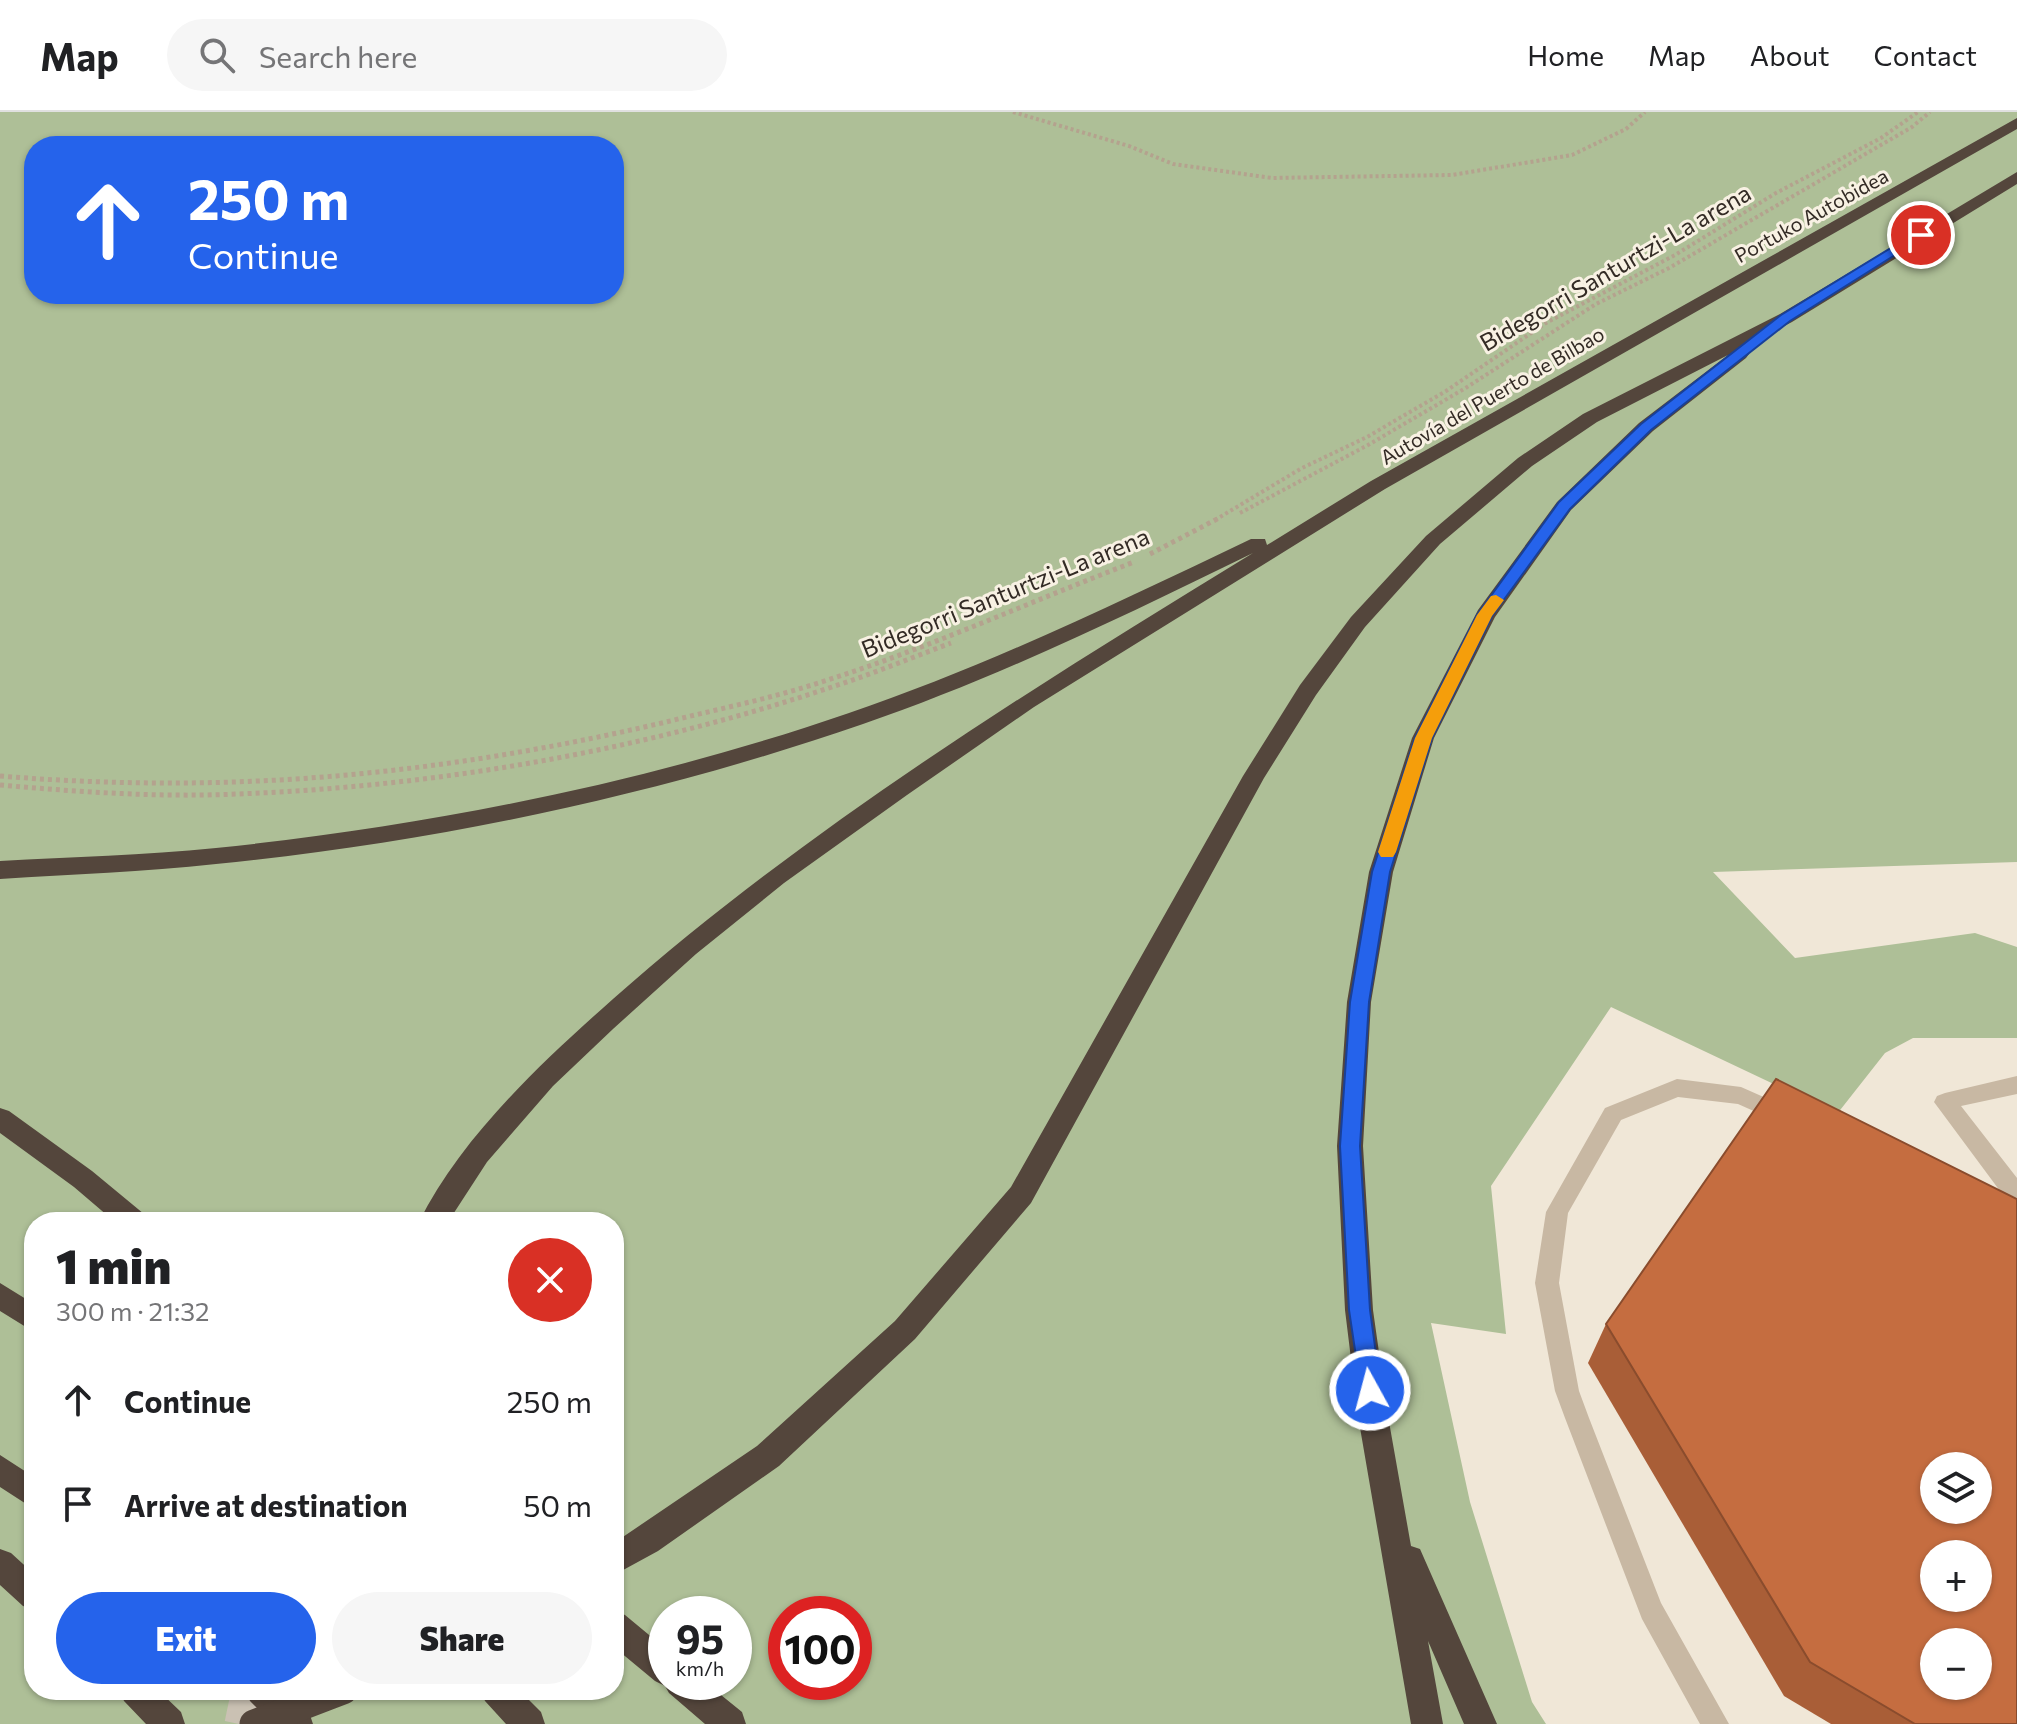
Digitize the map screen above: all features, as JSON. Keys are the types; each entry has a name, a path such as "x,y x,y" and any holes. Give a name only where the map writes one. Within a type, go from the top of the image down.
{"highway":[{"name":"Portuko Autobidea","path":"1627,344 2017,123"},
{"path":"624,1554 768,1456 905,1330 1021,1195 1254,776 1308,690 1358,622 1433,540 1525,462 1590,418 1786,318 2017,177"},
{"path":"1427,1724 1373,1416 1359,1310 1350,1146 1359,1002 1381,872 1423,738 1485,615 1564,506 1646,427 1786,318"},
{"name":"Autovía del Puerto de Bilbao","path":"1378,485 1627,344"},
{"path":"0,870 217,856 419,827 606,789 798,738 955,682 1119,610 1378,485"},
{"path":"440,1212 478,1154 544,1079 675,958 776,877 1026,702 1378,485"},
{"path":"0,1119 121,1212"},
{"path":"0,1295 24,1313"},
{"path":"0,1469 24,1487"},
{"path":"1395,1529 1481,1724"},
{"path":"0,1564 24,1586"},
{"path":"624,1634 648,1655"},
{"path":"145,1700 169,1724"},
{"path":"272,1700 297,1724"},
{"path":"254,1724 317,1700"},
{"path":"506,1700 529,1724"},
{"path":"701,1700 730,1724"}],"lane":[{"path":"2017,1085 1945,1102 2008,1184 2017,1189"},
{"path":"1715,1724 1651,1610 1577,1418 1567,1391 1547,1283 1557,1212 1613,1114 1677,1088 1741,1096 1798,1122"}],"path":[{"path":"1013,112 1129,146 1173,164 1272,178 1452,175 1572,155 1626,129 1645,112"},
{"name":"Bidegorri Santurtzi-La arena","path":"0,776 66,784 183,786 324,778 471,763 644,728 811,686 886,660 1134,562 1193,533 1266,488 1367,437 1455,385 1546,323 1626,278 1675,255 1776,193 1881,138 1918,112"},
{"path":"1214,529 1290,484 1368,445 1464,389 1596,304 1716,241 1912,127 1930,112"},
{"path":"973,635 1161,557"},
{"path":"0,785 49,791 163,795 303,790 451,775 635,740 815,693 959,641"}],"green space":[{"path":"0,112 2017,112 2017,862 1713,872 1795,958 1975,933 2017,947 2017,1038 1913,1038 1885,1053 1837,1114 1611,1007 1491,1186 1506,1334 1431,1323 1470,1502 1532,1702 1546,1724 0,1724"}],"building":[{"path":"1776,1079 2017,1199 2017,1724 1915,1724 1810,1662 1606,1324"}],"tunnel":[{"path":"239,1724 244,1700"}],"slow traffic":[{"path":"1387,852 1423,738 1485,615 1496,600"}],"route":[{"path":"1370,1390 1359,1310 1350,1146 1359,1002 1381,872 1423,738 1485,615 1564,506 1646,427 1786,318 1921,235"}]}
